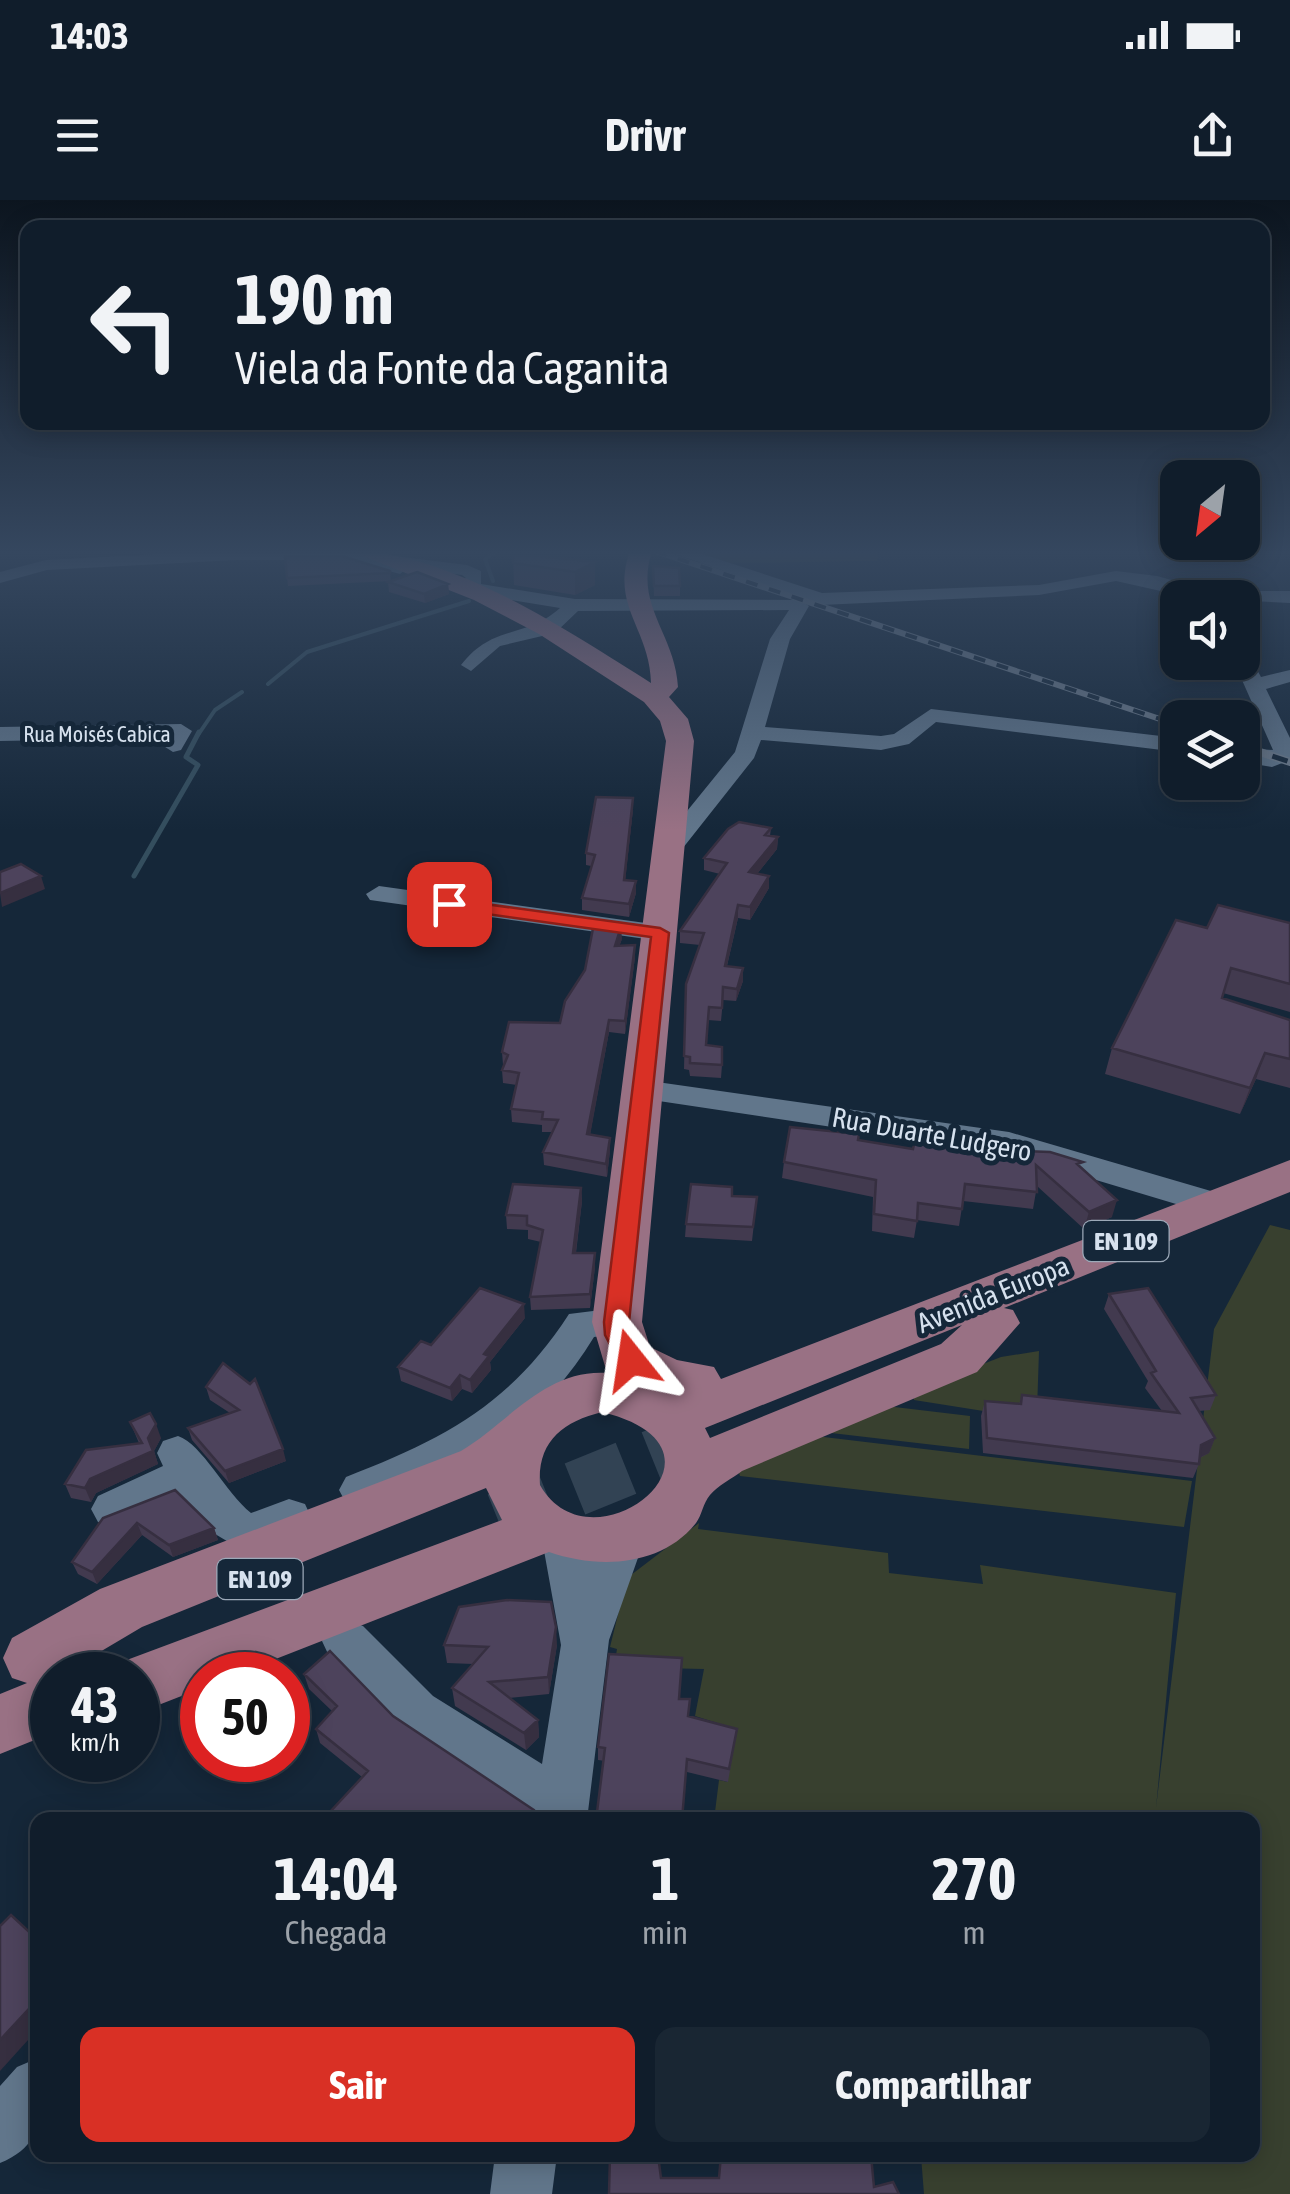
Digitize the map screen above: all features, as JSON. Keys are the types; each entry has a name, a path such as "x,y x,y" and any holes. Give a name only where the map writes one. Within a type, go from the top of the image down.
{"main road":[{"path":"572,644 654,696 674,719 680,741 643,1090 662,1392 723,1456 959,1358 978,1314 911,1305 662,1392"},
{"path":"654,696 665,687 664,654 658,644"},
{"name":"Avenida Europa","path":"978,1314 1216,1204 1290,1176"},
{"name":"Avenida Europa","path":"978,1314 1290,1197"},
{"name":"EN 109","path":"96,1652 130,1630 523,1521 582,1539 623,1538 648,1530 669,1516 684,1497 662,1392 580,1394 540,1414 523,1521"},
{"path":"160,1675 523,1521"},
{"name":"EN 109","path":"160,1656 523,1521"}],"street":[{"path":"472,665 491,644"},
{"path":"666,852 746,753 779,644"},
{"path":"1256,684 1290,676"},
{"path":"1254,680 1288,753 1272,760 1260,758"},
{"path":"754,733 880,743 901,739 931,716 1160,743"},
{"name":"Rua Moisés Cabica","path":"0,734 181,731 172,745"},
{"path":"379,894 660,933"},
{"name":"Rua Duarte Ludgero","path":"643,1090 1009,1144 1216,1204"},
{"path":"113,1509 183,1464 235,1526 247,1534 466,1447 509,1418 548,1379 583,1324 662,1392"},
{"path":"523,1521 582,1646"},
{"path":"562,1812 582,1646 602,1578 623,1538"},
{"path":"346,1641 416,1712 559,1812"},
{"path":"0,2133 30,2097"},
{"path":"522,2194 525,2162"}],"green space":[{"path":"1270,1225 1290,1230 1290,2194 924,2194 921,2162 1260,2162 1260,1812 715,1812 719,1780 728,1782 715,1736 717,1723 695,1716 704,1669 614,1667 617,1649 610,1647 627,1578 699,1523 698,1529 888,1553 889,1573 983,1584 980,1565 1176,1593 1156,1808 1214,1329"},
{"path":"1039,1351 1037,1411 1015,1416 914,1400 914,1391 1001,1357"},
{"path":"886,1406 970,1416 969,1449 814,1431"},
{"path":"807,1435 1192,1481 1184,1527 740,1476 736,1464"}],"building":[{"path":"596,797 633,798 624,880 636,881 629,904 582,898 595,855 586,853"},
{"path":"739,822 771,828 765,835 778,837 749,872 769,876 750,907 738,905 725,966 743,968 737,989 723,987 722,1008 709,1007 706,1045 722,1047 722,1065 690,1063 690,1057 684,1056 686,984 704,933 680,931 727,863 704,858 728,829"},
{"path":"21,864 41,876 0,893 0,872"},
{"path":"1218,905 1290,923 1290,984 1231,968 1222,998 1290,1020 1290,1059 1265,1053 1250,1088 1112,1048 1176,920 1207,928"},
{"path":"594,923 621,927 615,946 635,945 625,1021 609,1020 587,1134 610,1138 606,1164 543,1152 558,1120 542,1119 543,1112 511,1109 519,1073 502,1070 508,1055 502,1052 509,1022 560,1023 565,1001 585,970"},
{"path":"790,1127 859,1134 858,1140 913,1149 915,1140 971,1149 1050,1152 1083,1162 1077,1164 1117,1200 1089,1212 1036,1165 1037,1192 965,1184 962,1209 918,1203 917,1221 874,1214 876,1180 784,1162"},
{"path":"513,1184 581,1188 573,1253 595,1253 590,1294 530,1297 543,1230 527,1225 527,1216 506,1215"},
{"path":"691,1184 732,1187 732,1196 757,1197 753,1227 686,1224"},
{"path":"480,1288 524,1304 484,1354 489,1356 470,1380 460,1375 450,1388 398,1367 421,1341 431,1345"},
{"path":"1148,1288 1216,1395 1191,1398 1215,1438 1201,1445 1199,1464 987,1438 985,1401 1021,1404 1022,1395 1179,1413 1151,1373 1156,1371 1109,1294"},
{"path":"223,1363 250,1384 255,1379 283,1449 225,1471 188,1428 239,1410 206,1387"},
{"path":"150,1413 156,1424 148,1438 153,1451 90,1479 85,1488 65,1484 86,1450 142,1443 130,1422"},
{"path":"175,1490 214,1528 169,1545 137,1523 92,1572 72,1562 103,1518"},
{"path":"507,1600 551,1602 556,1627 548,1677 489,1682 538,1720 524,1733 452,1688 488,1647 444,1645 459,1607"},
{"path":"330,1651 393,1716 534,1812 330,1812 368,1771 316,1729 337,1706 310,1680 310,1669"},
{"path":"609,1654 682,1658 679,1699 690,1699 688,1716 737,1729 729,1769 687,1759 683,1812 597,1812 605,1748 598,1747"},
{"path":"11,1915 30,1933 30,2008 0,2040 0,1926"},
{"path":"610,2162 659,2162 661,2178 719,2178 720,2162 872,2162 874,2187 893,2182 899,2194 609,2194"}],"waterway":[{"path":"268,684 307,652 332,644"},
{"path":"198,735 215,710 242,692"},
{"path":"134,876 198,765 186,757 199,732"}],"tunnel":[{"path":"498,1520 711,1434"}],"railway":[{"path":"935,644 1160,719"},
{"path":"1260,752 1290,762"}],"route":[{"path":"449,904 660,933 617,1322 618,1335 631,1360"}]}
